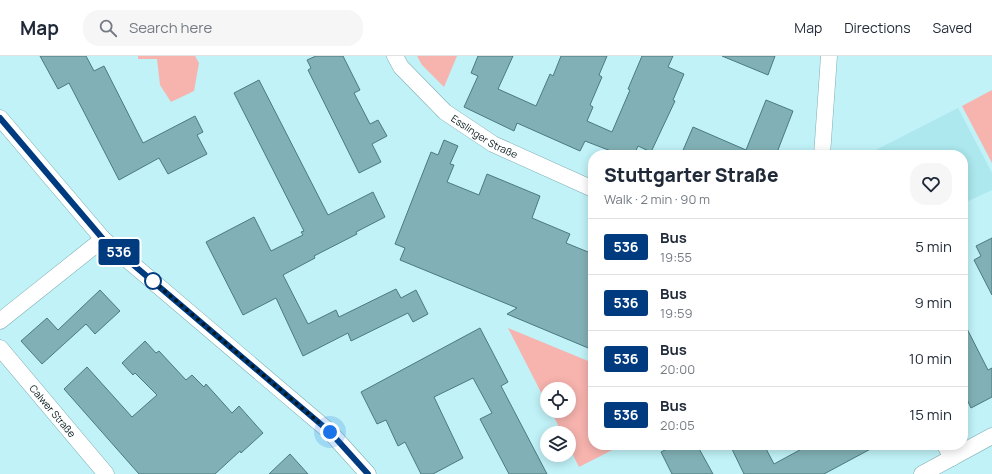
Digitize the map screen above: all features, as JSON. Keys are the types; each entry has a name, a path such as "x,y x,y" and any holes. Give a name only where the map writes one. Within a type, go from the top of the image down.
{"street":[{"name":"Esslinger Straße","path":"395,56 401,67 445,112 487,140 588,188"},
{"path":"822,150 829,56"},
{"path":"3,127 103,239 330,432 368,474"},
{"path":"0,321 103,239"},
{"name":"Calwer Straße","path":"0,348 106,474"},
{"path":"968,444 992,436"},
{"path":"922,474 948,451"}],"shaded area":[{"path":"138,56 195,56 199,63 194,91 171,102 160,85 157,59 138,59"},
{"path":"417,56 457,56 444,87 422,65"},
{"path":"992,90 992,163 962,106"},
{"path":"958,108 992,173 992,190 968,201 968,150 876,150"},
{"path":"508,328 588,361 588,450 612,450 579,467 576,461 576,426 558,426 554,418 576,418 576,382 540,382 540,390"}],"building":[{"path":"40,56 86,56 94,71 104,66 143,143 195,116 203,132 197,135 207,154 168,174 159,158 119,180 69,83 58,89"},
{"path":"316,56 343,56 360,90 354,93 370,124 378,120 387,136 372,144 381,162 359,173 308,70 311,68 307,60"},
{"path":"478,56 513,56 498,89 536,106 550,74 553,76 561,56 607,56 599,75 602,77 590,105 593,107 587,121 612,132 630,90 628,89 642,56 673,56 668,67 684,74 673,100 675,101 652,150 647,150 638,146 636,150 608,150 585,141 580,151 517,123 514,131 464,107 478,76 471,73"},
{"path":"722,56 775,56 768,75"},
{"path":"259,80 328,215 373,192 385,217 356,232 357,234 314,256 315,258 283,275 308,324 336,310 339,317 396,289 401,298 416,290 428,314 413,322 408,313 351,341 348,333 303,356 276,298 243,315 206,242 254,217 271,251 303,235 301,232 304,231 234,93"},
{"path":"766,100 793,111 778,150 746,150"},
{"path":"693,127 746,150 683,150"},
{"path":"444,140 458,146 450,164 454,165 447,182 479,195 487,174 540,196 532,218 570,234 566,243 588,252 588,348 507,314 517,308 400,260 405,248 395,244 431,152 438,155"},
{"path":"992,238 992,295 974,260 981,256 976,246"},
{"path":"100,290 120,311 95,334 86,324 42,364 21,341 47,318 58,330"},
{"path":"480,328 508,382 501,386 547,474 509,474 480,419 492,413 473,378 434,397 463,458 433,474 421,474 405,442 398,446 386,420 377,424 361,392"},
{"path":"968,331 988,370 992,368 992,397 971,408 968,402"},
{"path":"145,341 156,353 159,351 186,380 192,375 204,387 206,384 232,413 239,406 263,433 241,453 240,451 215,474 139,474 64,389 87,367 132,417 157,395 135,373 133,375 122,363"},
{"path":"665,450 700,450 713,474 672,474 661,452"},
{"path":"732,450 767,450 774,464 800,450 869,450 824,474 744,474"},
{"path":"290,454 308,474 269,474"}],"bus line":[{"name":"536","path":"0,118 103,239 330,432 368,474"}],"route":[{"path":"153,281 148,277 330,432"}]}
